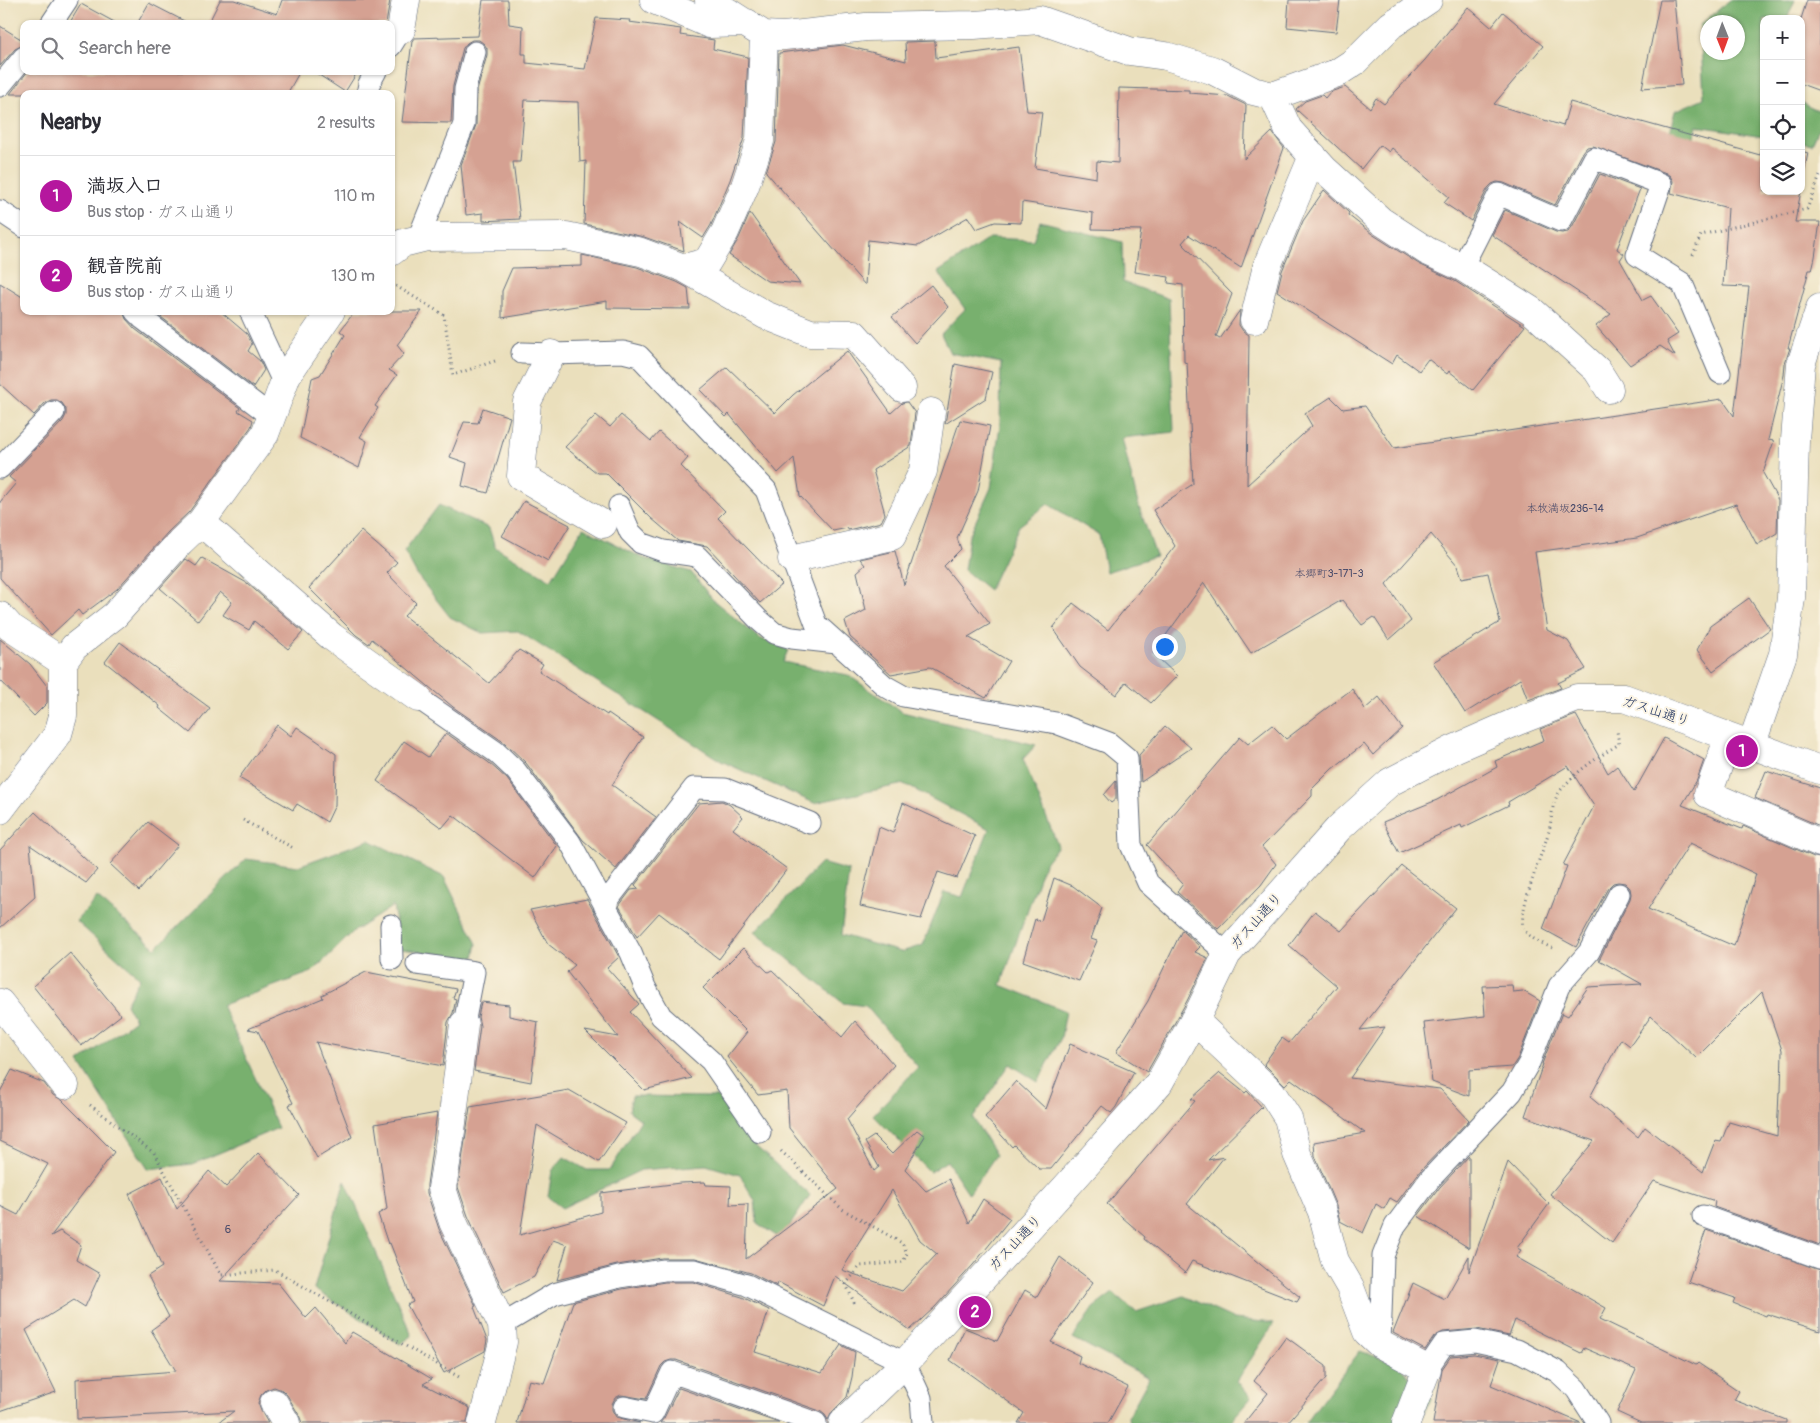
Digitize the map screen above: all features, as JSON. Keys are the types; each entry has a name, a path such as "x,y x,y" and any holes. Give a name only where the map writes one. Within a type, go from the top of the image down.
{"street":[{"path":"396,38 406,0"},
{"path":"654,0 709,24 755,29 784,36 866,27 974,25 1040,20 1129,51 1166,56 1212,70 1253,91 1273,96 1337,73 1354,62 1391,25 1428,0"},
{"path":"709,0 755,29"},
{"path":"684,268 708,262 725,232 745,186 760,141 755,29"},
{"path":"1273,96 1288,129 1324,169 1381,221 1427,251 1462,267 1532,311 1597,370 1609,390"},
{"path":"1254,320 1267,266 1312,156"},
{"path":"395,249 403,243 427,237 566,236 641,252 684,268 765,315 810,333 854,334 902,388"},
{"path":"1820,308 1801,364 1795,440 1791,598 1783,654 1740,741 1708,794 1820,843"},
{"path":"0,810 58,734 63,716 63,662 74,647 115,614 180,542 201,522 264,434 287,375 328,315"},
{"path":"551,354 527,402 521,476 611,515"},
{"path":"792,558 892,536 923,471 931,412"},
{"path":"201,522 332,637 418,698"},
{"path":"0,616 10,628 63,662"},
{"name":"ガス山通り","path":"843,1423 905,1362 1159,1083 1194,1020 1227,954 1339,828 1390,782 1454,749 1577,698 1624,698 1820,770"},
{"path":"0,1003 65,1085"},
{"path":"1194,1020 1272,1093 1288,1118 1297,1154 1322,1212 1335,1261 1350,1286 1367,1332 1380,1344 1427,1369 1406,1423"},
{"path":"464,1024 450,1140 442,1188 453,1222 502,1325 503,1342 482,1423"}],"lane":[{"path":"54,20 67,0"},
{"path":"418,240 464,124 465,89 474,52"},
{"path":"0,86 20,62"},
{"path":"368,90 374,75"},
{"path":"1462,267 1499,194 1561,221 1594,158 1661,184 1636,255 1682,283 1720,373"},
{"path":"0,211 20,224"},
{"path":"139,315 271,416"},
{"path":"252,315 284,384"},
{"path":"522,352 551,354 623,352 639,356 766,490 816,624 885,686 903,696 1056,723 1109,743 1127,758 1131,845 1148,883 1227,954"},
{"path":"0,468 54,412"},
{"path":"611,515 642,543 663,551 697,556 759,620 774,632 792,638 837,643"},
{"path":"418,698 496,752 516,771 570,842 631,953 645,987 661,1016 711,1061 760,1132"},
{"path":"604,905 694,788 725,789 810,823"},
{"path":"1380,1344 1383,1256 1394,1226 1430,1179 1512,1092 1530,1064 1559,986 1589,952 1618,894"},
{"path":"391,925 392,959"},
{"path":"416,964 474,972 464,1024"},
{"path":"1703,1216 1820,1258"},
{"path":"502,1325 554,1294 619,1277 664,1270 695,1270 748,1285 905,1362 921,1398 923,1423"},
{"path":"1427,1369 1444,1344 1475,1341 1517,1350 1558,1372 1576,1390 1598,1423"},
{"path":"624,1407 653,1413 672,1372 816,1423"}],"path":[{"path":"1682,283 1701,235 1807,209 1820,176"},
{"path":"395,285 444,315 452,375 522,352"},
{"path":"1579,964 1529,935 1524,930 1522,920 1525,904 1549,832 1551,809 1559,793 1578,771 1619,744 1612,698"},
{"path":"243,820 295,848"},
{"path":"65,1085 154,1153 221,1275 275,1270 490,1394"},
{"path":"760,1132 842,1209 902,1243 907,1252 903,1262 860,1266 846,1284 855,1306"}],"green space":[{"path":"1730,0 1795,0 1789,15 1760,15 1760,135 1697,126 1683,173 1661,166 1675,111 1704,98 1702,60 1745,60 1745,15 1712,15"},
{"path":"1805,105 1820,112 1820,126 1812,144 1805,143"},
{"path":"1040,221 1122,242 1123,282 1169,299 1174,432 1122,438 1138,504 1156,556 1106,572 1099,535 1048,504 1019,526 989,590 964,570 969,536 991,488 1000,425 1001,363 950,353 941,334 965,309 938,272 990,238 1033,240"},
{"path":"439,505 489,528 495,547 551,580 583,528 643,558 691,572 713,600 759,638 788,650 783,662 848,675 902,712 1036,745 1023,759 1058,846 1044,864 1001,985 1066,1011 1061,1038 1038,1082 1010,1064 973,1118 996,1155 969,1194 947,1161 930,1172 873,1115 918,1067 866,1006 843,1003 755,932 821,863 849,871 841,935 901,952 923,945 944,892 962,897 989,829 904,784 814,803 721,761 518,631 482,633 450,617 417,575 404,551"},
{"path":"369,840 444,877 477,944 474,958 400,949 393,906 353,932 312,972 222,1005 278,1128 193,1164 148,1169 79,1062 135,1020 126,1004 140,978 76,921 97,898 156,948 246,859 298,866"},
{"path":"632,1096 718,1097 751,1142 810,1195 781,1239 757,1223 755,1201 740,1175 706,1165 641,1170 562,1208 548,1197 552,1171 564,1157 587,1170 610,1170 641,1120 629,1111"},
{"path":"345,1180 412,1336 400,1344 314,1289"},
{"path":"1113,1293 1136,1312 1184,1296 1234,1319 1274,1323 1237,1381 1251,1398 1229,1423 1129,1423 1128,1417 1149,1378 1073,1338 1093,1308"},
{"path":"1360,1351 1397,1364 1433,1399 1417,1423 1305,1423"}],"building":[{"path":"220,0 234,0 277,14 282,0 390,0 387,20 210,20"},
{"path":"483,0 508,0 509,24 523,26 522,54 526,54 526,63 585,69 596,18 630,20 629,22 681,29 680,35 714,40 713,49 748,57 744,138 730,180 711,225 703,238 680,222 684,251 644,237 584,224 586,161 580,162 578,102 525,100 520,162 513,162 520,219 483,221 483,213 466,215 461,165 476,125 477,91 487,55 487,48 484,44 479,40 472,40 463,48 453,86 451,123 402,122 412,41 414,38 478,36"},
{"path":"1289,0 1340,0 1336,32 1287,27"},
{"path":"1660,0 1674,0 1682,85 1642,88"},
{"path":"1807,0 1820,0 1820,91 1805,85 1805,15 1802,15"},
{"path":"149,3 182,20 139,20"},
{"path":"81,4 111,20 71,20"},
{"path":"1468,7 1491,27 1503,12 1543,46 1494,104 1563,126 1570,102 1760,155 1760,195 1800,195 1795,222 1820,222 1812,270 1809,270 1788,348 1790,348 1768,440 1774,441 1763,473 1778,500 1777,533 1757,545 1736,504 1637,538 1535,552 1547,630 1568,641 1586,669 1558,683 1561,688 1528,700 1520,679 1465,713 1433,662 1500,622 1488,573 1462,578 1458,566 1431,534 1386,584 1411,621 1389,640 1374,617 1362,625 1342,600 1251,653 1204,583 1153,653 1177,676 1151,703 1126,682 1116,695 1080,667 1053,628 1073,603 1108,630 1175,546 1153,510 1193,484 1187,363 1184,362 1183,285 1168,283 1169,277 1135,272 1141,230 1092,229 1093,213 1022,202 1021,223 995,222 976,229 968,217 918,246 868,240 865,285 766,172 776,142 779,53 843,45 906,61 905,42 935,41 936,58 1019,47 1027,111 1042,112 1035,168 1096,178 1097,161 1118,163 1119,88 1189,90 1189,93 1228,96 1246,105 1244,159 1272,132 1284,148 1241,268 1189,235 1182,243 1232,294 1216,337 1220,339 1240,310 1239,325 1249,335 1247,485 1312,426 1305,414 1331,397 1343,409 1365,406 1394,448 1722,399 1734,416 1749,287 1723,286 1728,208 1671,193 1673,181 1666,173 1593,146 1587,147 1583,152 1555,205 1504,183 1497,182 1488,188 1471,221 1444,203 1449,197 1392,148 1389,152 1380,145 1361,169 1296,109 1305,101 1322,95 1325,98 1330,92 1345,87 1370,108 1376,98 1384,104 1425,60"},
{"path":"0,26 20,38 20,47 15,49 0,66"},
{"path":"25,75 298,75 289,90 20,90 20,94 10,94"},
{"path":"319,75 356,75 346,90 342,90"},
{"path":"1805,152 1808,153 1805,168"},
{"path":"1600,174 1640,189 1617,249 1624,254 1620,260 1643,300 1651,296 1678,334 1667,341 1675,356 1660,346 1630,365 1596,326 1611,314 1492,235 1505,210 1556,232 1568,232"},
{"path":"1324,190 1349,213 1348,215 1372,234 1419,264 1455,281 1525,326 1473,390 1449,371 1447,374 1428,359 1419,371 1397,355 1392,364 1277,291 1282,271 1303,221"},
{"path":"750,213 800,284 767,281 729,255"},
{"path":"582,255 637,267 677,282 688,288 690,309 607,308 607,301 502,318 502,291 512,268 582,266"},
{"path":"0,283 20,296 20,315 124,315 135,329 240,408 238,411 253,420 251,427 189,512 168,532 117,589 82,615 78,610 51,635 0,578 0,502 16,483 9,477 63,421 66,409 57,400 51,400 45,403 34,415 0,384"},
{"path":"931,285 948,307 915,343 892,317"},
{"path":"395,311 422,311 397,345 404,354 389,370 397,375 375,406 378,408 360,437 367,441 359,468 300,438 312,378 320,375 345,335 340,331 352,315 395,315"},
{"path":"158,315 225,315 247,334 252,344 248,351 260,361 264,370 253,387"},
{"path":"847,351 891,413 902,403 907,402 915,413 911,446 873,470 885,514 881,522 848,530 848,528 833,531 800,496 794,458 778,473 729,414 726,417 700,390 727,367 775,413 793,395"},
{"path":"955,364 992,372 986,398 945,424"},
{"path":"483,408 510,417 488,493 462,486 467,463 450,457 464,422 478,423"},
{"path":"596,415 610,427 621,415 651,441 659,432 688,458 681,466 725,511 718,518 782,584 760,603 707,546 678,541 651,518 606,473 597,473 565,447"},
{"path":"960,420 990,426 978,491 957,538 961,549 944,566 990,624 968,637 1009,661 986,698 930,667 891,674 850,637 845,621 866,610 857,572 865,565 860,559 895,551 904,585"},
{"path":"524,501 570,525 548,561 502,536"},
{"path":"361,531 397,562 387,573 416,603 404,616 489,683 519,650 543,664 539,671 607,715 608,713 643,737 612,785 656,817 616,869 583,840 526,763 505,743 453,707 372,639 369,644 356,635 309,588"},
{"path":"202,558 247,583 303,632 288,649 254,621 249,630 223,615 232,602 220,592 198,621 160,588 186,559 196,566"},
{"path":"1749,598 1770,629 1713,671 1697,650 1710,626"},
{"path":"0,639 30,664 47,686 47,703 34,716 0,680"},
{"path":"120,642 210,708 190,733 105,662"},
{"path":"1352,689 1365,709 1379,697 1402,728 1373,755 1364,744 1332,769 1312,789 1312,796 1262,847 1276,864 1261,885 1218,929 1177,892 1183,884 1147,845 1240,737 1248,744 1272,725 1286,739"},
{"path":"1576,715 1608,773 1617,766 1634,792 1664,738 1704,760 1697,780 1682,805 1742,829 1743,826 1820,858 1820,1245 1714,1207 1715,1201 1654,1181 1612,1243 1550,1194 1594,1141 1525,1116 1542,1064 1562,1013 1568,1016 1588,987 1642,984 1599,960 1630,899 1630,888 1625,883 1613,883 1608,888 1576,947 1543,929 1567,866 1563,865 1594,806 1568,766 1508,802 1509,805 1462,828 1461,825 1399,853 1383,822 1437,800 1497,767 1495,761 1544,740 1540,729","holes":["1690,843 1756,874 1734,946 1648,909","1762,992 1782,1050 1777,1136 1729,1122 1721,1142 1715,1141 1703,1172 1645,1127 1638,1137 1590,1097 1621,1039 1630,1046 1651,1016 1696,1058"]},
{"path":"277,725 291,736 297,727 336,754 335,805 327,822 297,804 293,810 239,778"},
{"path":"1165,726 1191,748 1141,782 1139,755"},
{"path":"446,733 488,762 507,779 557,846 535,878 453,815 442,828 377,781 404,741 428,757"},
{"path":"1766,771 1820,788 1820,826 1755,798"},
{"path":"1116,781 1116,799 1111,803 1104,795"},
{"path":"722,801 730,805 743,817 733,829 787,869 719,959 659,913 637,937 619,906 631,890 639,889 635,885 699,803"},
{"path":"903,803 975,836 957,878 938,872 921,919 860,906 879,827 893,833"},
{"path":"35,812 97,870 86,883 30,845 35,897 0,928 0,850"},
{"path":"148,822 178,845 139,891 110,864"},
{"path":"1402,866 1456,908 1360,1030 1385,1027 1350,1078 1440,1089 1469,1120 1421,1170 1397,1202 1390,1198 1384,1209 1376,1204 1363,1233 1340,1221 1336,1206 1315,1156 1314,1142 1365,1133 1291,1079 1285,1085 1264,1064 1282,1038 1289,1043 1337,986 1289,945 1315,911 1341,931"},
{"path":"1054,878 1073,886 1102,908 1091,939 1097,941 1079,981 1023,961 1035,919 1041,921"},
{"path":"587,899 619,957 607,968 639,1004 630,1012 692,1078 644,1090 585,1031 618,1037 567,972 575,965 548,944 530,910"},
{"path":"1182,930 1200,947 1195,952 1208,958 1187,1001 1147,1072 1116,1052 1148,1001"},
{"path":"743,948 768,972 772,970 842,1037 855,1021 894,1065 847,1119 874,1171 879,1167 865,1142 874,1136 892,1154 917,1130 925,1136 905,1169 926,1191 949,1179 969,1223 983,1199 1010,1219 973,1265 935,1307 910,1330 835,1276 823,1306 778,1282 777,1286 751,1273 695,1258 662,1258 617,1265 557,1280 567,1245 553,1240 534,1277 504,1292 468,1216 458,1187 470,1107 569,1090 626,1123 599,1162 537,1125 520,1235 601,1212 601,1193 680,1183 705,1182 706,1185 731,1186 730,1205 748,1204 746,1259 838,1189 789,1128 787,1091 758,1095 727,1057 747,1032 703,988","holes":["892,1190 920,1240 937,1254 902,1291 842,1270"]},
{"path":"70,953 121,1015 81,1046 33,986"},
{"path":"366,972 456,989 453,998 456,999 453,1013 448,1022 443,1066 316,1042 352,1137 317,1158 289,1105 293,1103 258,1031 248,1029 323,998 322,995"},
{"path":"1512,985 1513,992 1523,991 1540,1001 1518,1058 1512,1067 1469,1070 1469,1096 1432,1082 1424,1023 1485,1016 1483,986"},
{"path":"481,1002 509,1005 509,1016 538,1022 531,1082 474,1071"},
{"path":"1070,1044 1134,1072 1111,1113 1102,1106 1051,1169 1039,1169 1014,1145 1012,1147 985,1117 1016,1081 1046,1109"},
{"path":"12,1070 44,1083 53,1095 62,1100 114,1152 51,1236 60,1231 81,1245 76,1260 100,1274 85,1307 74,1300 26,1330 56,1392 0,1411 0,1206 18,1215 48,1164 0,1141 0,1092"},
{"path":"1220,1073 1245,1093 1247,1091 1262,1107 1208,1160 1224,1157 1187,1204 1300,1297 1297,1302 1192,1261 1185,1273 1144,1239 1145,1237 1107,1204 1195,1101 1191,1099"},
{"path":"437,1113 427,1193 439,1229 476,1306 474,1307 487,1340 485,1351 444,1373 407,1305 413,1302 390,1243 388,1244 378,1214 387,1209 375,1124"},
{"path":"258,1153 299,1195 220,1281 278,1283 306,1318 316,1308 345,1343 352,1332 432,1379 423,1384 470,1408 467,1423 302,1423 287,1395 282,1390 274,1387 266,1390 261,1395 258,1403 268,1423 218,1423 234,1411 77,1419 76,1379 176,1371 151,1330 169,1317 148,1276 162,1267 129,1194 162,1177 177,1209 209,1171 226,1187"},
{"path":"1469,1156 1469,1248 1418,1216 1440,1187"},
{"path":"1508,1162 1549,1204 1517,1248 1521,1250 1516,1257 1606,1308 1600,1319 1696,1365 1698,1363 1739,1391 1734,1400 1786,1420 1786,1423 1641,1423 1617,1412 1636,1370 1584,1348 1581,1353 1515,1320 1509,1336 1477,1329 1443,1332 1434,1337 1425,1350 1393,1333 1413,1283 1445,1299 1469,1256 1469,1272"},
{"path":"1706,1230 1820,1270 1820,1331 1767,1314 1766,1316 1733,1303 1735,1298 1688,1282"},
{"path":"1060,1257 1093,1282 1051,1342 1080,1356 1078,1363 1128,1387 1108,1423 1018,1423 1024,1413 950,1360 965,1328 997,1341 1025,1290 1037,1297"},
{"path":"665,1282 693,1282 742,1297 769,1310 755,1352 822,1373 841,1345 855,1352 847,1397 832,1412 828,1420 820,1411 676,1360 671,1360 661,1366 646,1399 621,1395 615,1398 612,1404 612,1410 616,1417 640,1423 517,1423 529,1380 544,1383 573,1302 622,1289"},
{"path":"1286,1337 1326,1366 1326,1378 1287,1423 1244,1423 1268,1393 1254,1381"},
{"path":"1474,1354 1500,1359 1491,1385 1581,1423 1433,1423 1442,1369 1451,1356"},
{"path":"679,1388 779,1423 660,1423"}],"place":[{"name":"満坂入口","path":"1742,751"},
{"name":"観音院前","path":"975,1312"}]}
